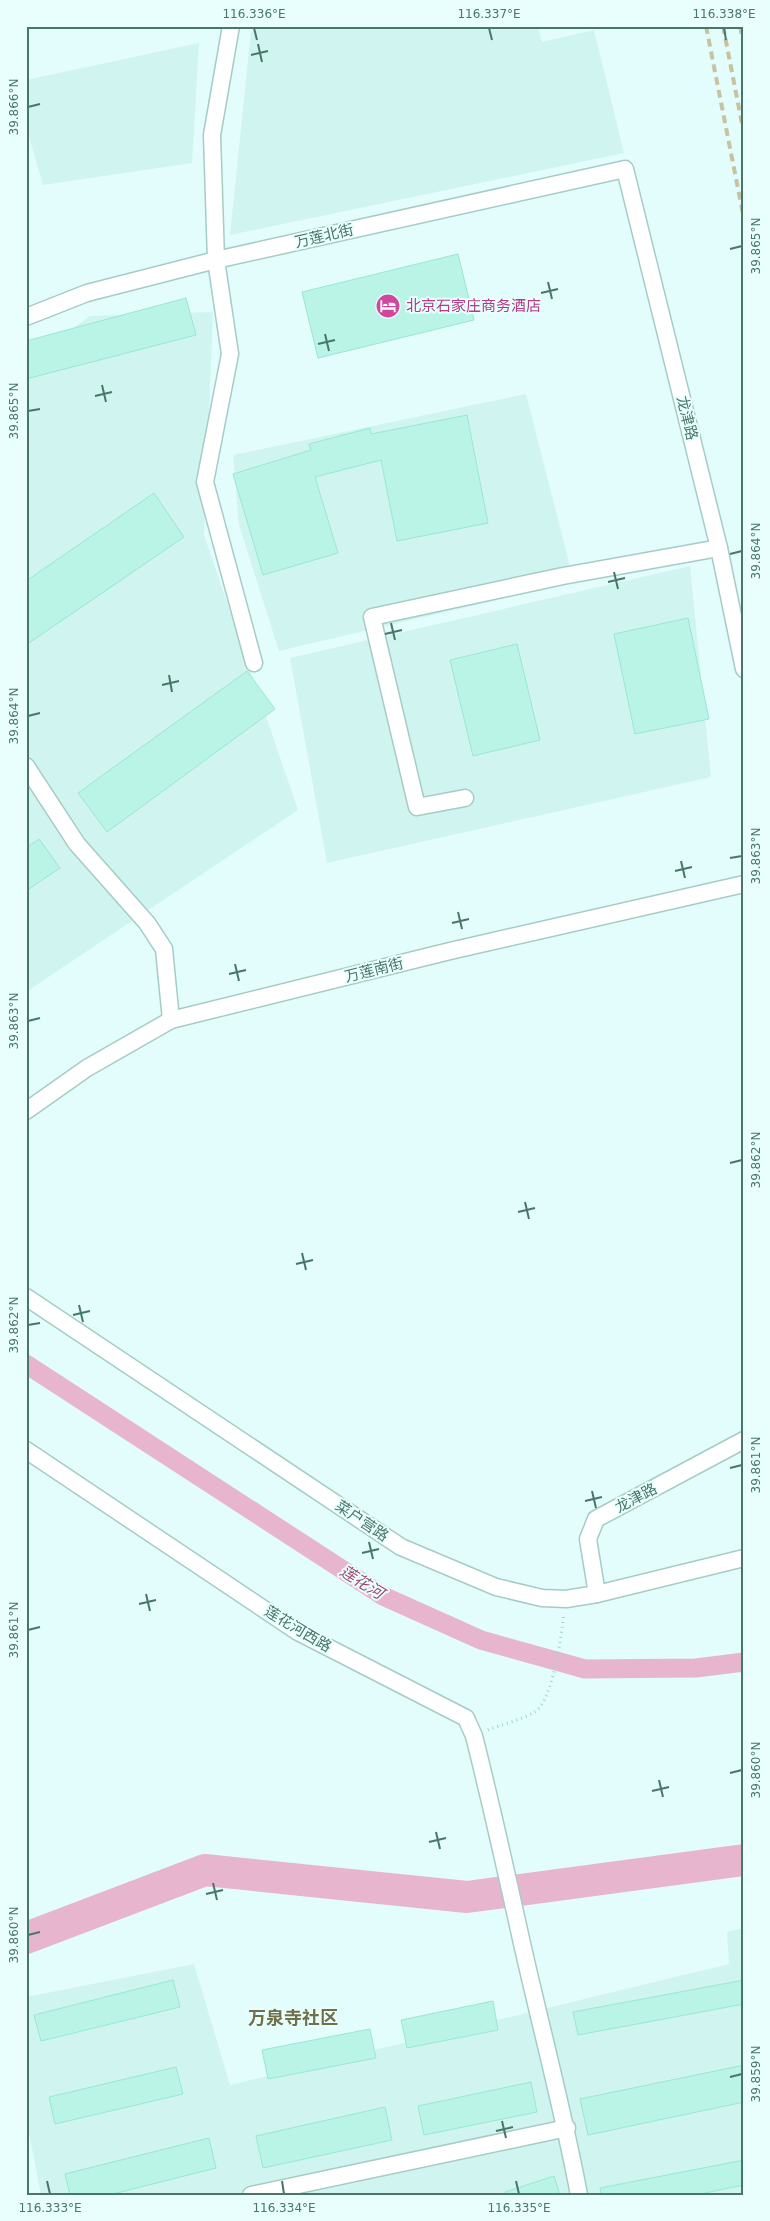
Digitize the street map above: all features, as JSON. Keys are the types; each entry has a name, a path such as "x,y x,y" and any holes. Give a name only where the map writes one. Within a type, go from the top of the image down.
{"street":[{"path":"231,26 230,42 212,135 216,260 230,354 205,482 254,664"},
{"name":"万莲北街","path":"26,317 86,293 216,260 625,169"},
{"name":"龙津路","path":"625,169 719,548 744,669"},
{"path":"465,798 416,807 372,617 563,576 719,548"},
{"path":"26,766 77,844 147,923 164,949 171,1020"},
{"name":"万莲南街","path":"26,1111 87,1068 171,1020 450,951 744,884"},
{"name":"菜户营路","path":"26,1297 401,1547 496,1587 542,1598 566,1599 597,1594 744,1558"},
{"name":"龙津路","path":"597,1594 588,1538 596,1519 744,1440"},
{"name":"莲花河西路","path":"26,1450 298,1632 466,1718 474,1736 502,1849 521,1939 567,2128 579,2195"},
{"path":"257,2194 567,2128"}],"path":[{"path":"474,1736 535,1712 545,1701 562,1634"}],"shaded area":[{"path":"272,26 538,26 542,42 594,30 624,153 230,235 251,31"},
{"path":"199,43 192,163 43,185 26,126 26,80"},
{"path":"213,312 204,535 298,810 26,992 26,362 90,316"},
{"path":"526,394 574,582 279,651 239,525 233,455"},
{"path":"690,566 711,777 327,863 290,658"},
{"path":"744,1928 744,2195 41,2195 26,2117 26,1997 194,1964 230,2085 729,1964 727,1932"}],"building":[{"name":"北京石家庄商务酒店","path":"458,254 474,320 318,358 302,292"},
{"path":"186,298 196,335 26,379 26,341"},
{"path":"467,415 488,523 397,541 381,460 315,477 338,553 263,575 233,474 311,450 309,444 370,428 371,434"},
{"path":"154,493 184,537 26,645 26,581"},
{"path":"688,618 709,719 635,734 614,634"},
{"path":"517,644 540,740 473,756 450,660"},
{"path":"247,671 275,709 107,832 78,793"},
{"path":"39,839 60,868 26,891 26,848"},
{"path":"173,1980 180,2007 41,2041 34,2015"},
{"path":"744,1980 744,2004 578,2035 573,2012"},
{"path":"493,2001 498,2030 407,2048 401,2020"},
{"path":"370,2029 376,2058 268,2079 262,2050"},
{"path":"744,2065 744,2102 588,2135 580,2099"},
{"path":"176,2067 183,2094 55,2124 49,2097"},
{"path":"531,2082 537,2112 424,2135 418,2106"},
{"path":"385,2107 392,2140 263,2168 256,2136"},
{"path":"209,2138 216,2168 109,2195 70,2195 65,2174"},
{"path":"744,2160 744,2185 695,2195 601,2195 600,2188"},
{"path":"554,2176 560,2195 506,2195 505,2192"}],"waterway":[{"name":"莲花河","path":"26,1364 383,1596 481,1640 585,1669 696,1668 744,1662"},
{"path":"26,1938 205,1870 467,1897 744,1860"}],"railway":[{"path":"706,26 744,219"},
{"path":"723,26 744,134"},
{"path":"740,26 744,46"}],"place":[{"name":"北京石家庄商务酒店","path":"388,306"}],"district":[{"name":"万泉寺社区","path":"293,2017"}]}
